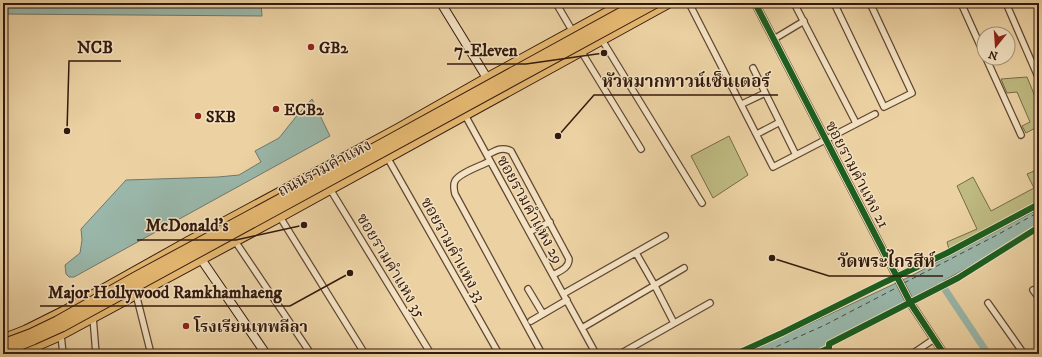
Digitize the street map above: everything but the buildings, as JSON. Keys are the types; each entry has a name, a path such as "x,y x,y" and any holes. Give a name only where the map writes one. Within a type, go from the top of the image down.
{"main road":[{"path":"441,3 487,78 503,94"},
{"name":"ถนนรามคำแหง","path":"3,344 30,334 57,321 638,3"},
{"name":"ถนนรามคำแหง","path":"3,352 62,327 656,3"},
{"name":"ถนนรามคำแหง","path":"18,354 59,336 280,217 669,3"},
{"path":"621,5 629,25"},
{"name":"ถนนรามคำแหง","path":"3,339 47,320 621,5"},
{"path":"189,241 266,354"},
{"path":"47,320 59,336"}],"street":[{"path":"556,3 573,32"},
{"path":"689,3 774,167 875,114"},
{"name":"ซอยรามคำแหง 21","path":"755,3 914,308 944,354"},
{"path":"794,3 856,123"},
{"path":"834,3 884,107 912,93 870,3"},
{"path":"960,3 976,37"},
{"path":"1006,3 1039,79"},
{"path":"774,39 804,21"},
{"path":"602,40 702,202"},
{"path":"581,51 641,149"},
{"path":"990,66 1021,135"},
{"path":"753,68 796,155"},
{"path":"742,104 765,92"},
{"name":"ซอยรามคำแหง 29","path":"465,115 596,354"},
{"path":"757,134 780,122"},
{"name":"ซอยรามคำแหง 29","path":"487,155 502,148 507,148 511,151 569,259 567,266 553,275"},
{"name":"ซอยรามคำแหง 33","path":"387,157 499,354"},
{"path":"490,161 458,177 454,182 455,194 542,354"},
{"name":"ซอยรามคำแหง 35","path":"330,189 430,354"},
{"path":"280,217 366,354"},
{"path":"529,232 550,222"},
{"path":"563,294 665,236"},
{"path":"235,241 311,354"},
{"path":"636,253 674,323"},
{"path":"582,328 684,268"},
{"path":"528,288 543,314"},
{"path":"1033,290 1039,298"},
{"path":"136,294 151,354"},
{"path":"531,321 567,300"},
{"path":"620,354 710,303"},
{"path":"988,303 1024,354"},
{"path":"93,317 96,354"},
{"path":"59,336 62,354"},
{"path":"912,354 934,340"}],"shaded area":[{"path":"3,3 261,3 262,16 3,14"},
{"path":"1027,77 1039,106 1039,126 1026,133 1022,126 1030,122 1017,92 1007,93 1001,79"},
{"path":"312,99 330,136 74,277 69,277 66,274 65,265 80,253 82,240 81,229 126,180 239,175 261,162 255,151 279,138"},
{"path":"729,136 748,175 713,198 691,156"},
{"path":"1039,169 1039,201 949,249 947,242 977,229 957,186 973,177 991,211 1034,188 1027,174"},
{"path":"1039,209 1039,225 990,255 904,303 826,342 826,346 810,354 745,354 909,277"}],"waterway":[{"path":"936,276 988,354"}],"ferry route":[{"path":"904,283 1039,212"},
{"path":"760,354 825,325 898,287"}],"cycle path":[{"path":"755,3 911,304 944,354"},
{"path":"736,354 947,253 1039,204"},
{"path":"816,354 829,348 829,344 958,278 1039,227"}],"place":[{"name":"GB2","path":"311,47"},
{"name":"7-Eleven","path":"604,53"},
{"name":"ECB2","path":"276,109"},
{"name":"SKB","path":"198,116"},
{"name":"NCB","path":"67,131"},
{"name":"หัวหมากทาวน์เซ็นเตอร์","path":"558,136"},
{"name":"McDonald's","path":"304,225"},
{"name":"วัดพระไกรสีห์","path":"772,258"},
{"name":"Major Hollywood Ramkhamhaeng","path":"350,273"},
{"name":"โรงเรียนเทพลีลา","path":"186,326"}]}
